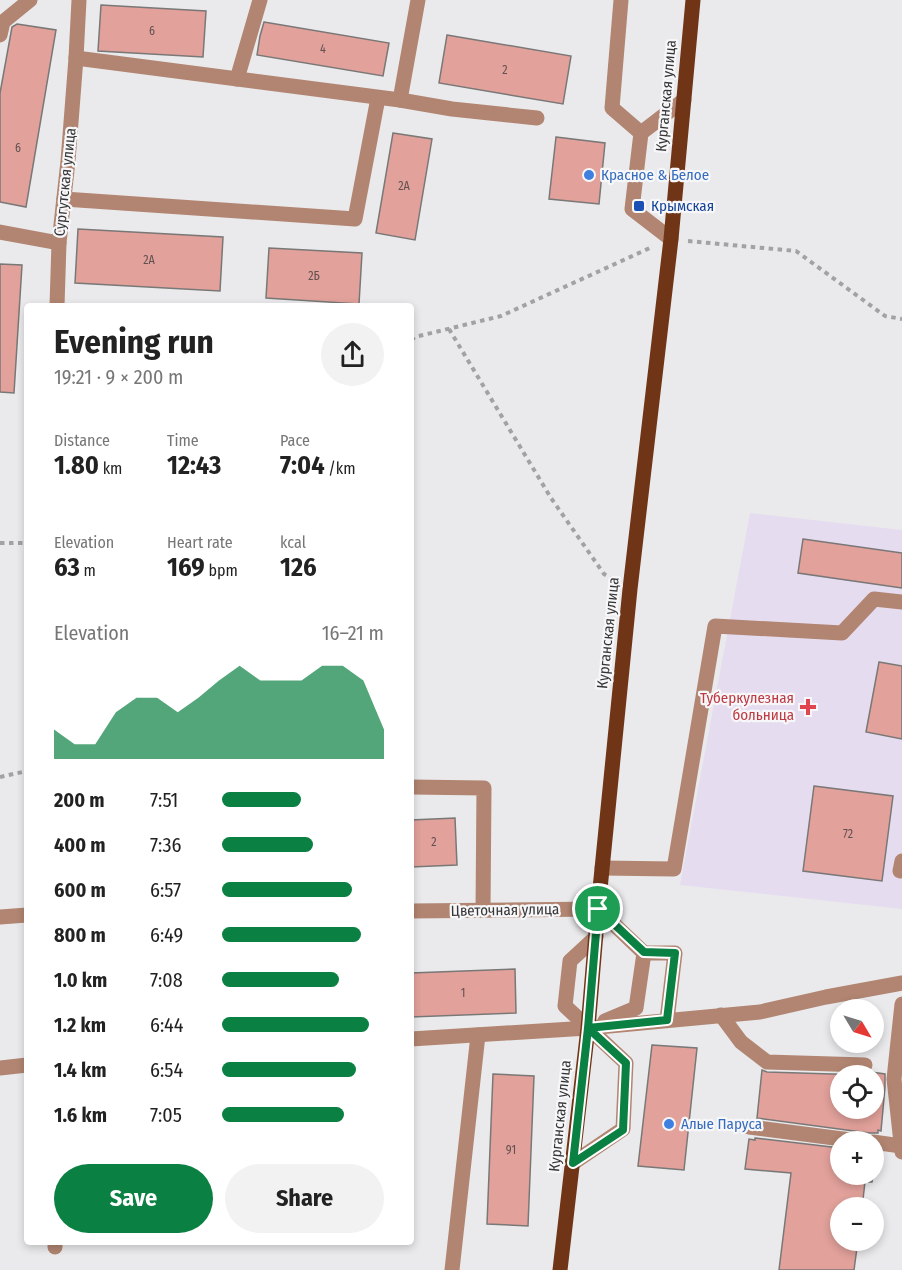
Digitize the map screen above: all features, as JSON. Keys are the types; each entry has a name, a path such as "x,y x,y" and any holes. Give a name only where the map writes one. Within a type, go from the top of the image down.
{"main road":[{"name":"Курганская улица","path":"560,1270 588,1028 630,589 670,239 693,0"}],"street":[{"path":"0,35 3,22 30,0"},
{"name":"Сургутская улица","path":"57,303 59,243 79,0"},
{"path":"237,79 260,0"},
{"path":"400,100 418,0"},
{"path":"621,0 612,108 641,133"},
{"path":"76,58 400,100 452,109 537,118"},
{"path":"64,199 355,219 378,98"},
{"path":"670,239 632,209 641,133 684,100"},
{"path":"0,232 59,243"},
{"path":"602,868 674,869 715,626 842,633 874,599 902,602"},
{"path":"414,787 484,788 483,910"},
{"path":"598,909 644,952 675,953 667,1020"},
{"name":"Цветочная улица","path":"414,911 598,909"},
{"path":"0,917 24,915"},
{"path":"573,1163 623,1130 626,1063 565,1006 570,961 596,937"},
{"path":"588,1028 636,1008 644,952"},
{"path":"414,1039 588,1028 760,1012 902,983"},
{"path":"902,1004 894,1079 902,1152"},
{"path":"721,1016 741,1042 766,1062 865,1065"},
{"path":"452,1270 478,1035"},
{"path":"0,1068 24,1065"},
{"path":"748,1127 830,1137"},
{"path":"884,1144 901,1146"}],"path":[{"path":"414,339 501,316 670,239 796,251 885,316 902,319"},
{"path":"449,329 551,498 604,574 630,589"},
{"path":"0,543 24,543"},
{"path":"0,777 24,772"}],"shaded area":[{"name":"Туберкулезная больница","path":"750,513 902,530 902,909 680,885"}],"building":[{"path":"101,5 206,11 203,57 98,51"},
{"path":"264,22 389,43 383,76 257,55"},
{"path":"17,24 56,30 26,207 0,202 0,93 12,27"},
{"path":"447,35 571,56 563,104 439,83"},
{"path":"393,133 432,139 415,240 376,233"},
{"path":"556,137 605,143 599,204 549,199"},
{"path":"78,229 223,237 220,291 75,283"},
{"path":"269,248 362,253 359,303 266,298"},
{"path":"0,264 22,265 14,393 0,392"},
{"path":"803,539 902,553 902,588 798,573"},
{"path":"879,662 902,666 902,739 866,732"},
{"path":"814,786 893,796 882,881 803,871"},
{"path":"455,818 457,865 414,867 414,820"},
{"path":"515,969 516,1013 414,1017 414,973"},
{"path":"652,1045 697,1048 684,1170 638,1166"},
{"path":"762,1070 830,1074 830,1119 882,1119 881,1131 854,1131 757,1118"},
{"path":"493,1074 534,1076 528,1226 487,1224"},
{"path":"755,1138 830,1147 830,1185 865,1185 863,1197 830,1197 830,1251 857,1251 854,1270 779,1270 791,1173 745,1169 749,1139 755,1140"}],"place":[{"name":"Красное & Белое","path":"589,175"},
{"name":"Крымская","path":"639,206"},
{"name":"Туберкулезная больница","path":"808,707"},
{"name":"Алые Паруса","path":"669,1124"}],"route":[{"path":"598,909 588,1028 573,1163 623,1130 626,1063 588,1028 667,1020 675,953 644,952 598,909"}]}
